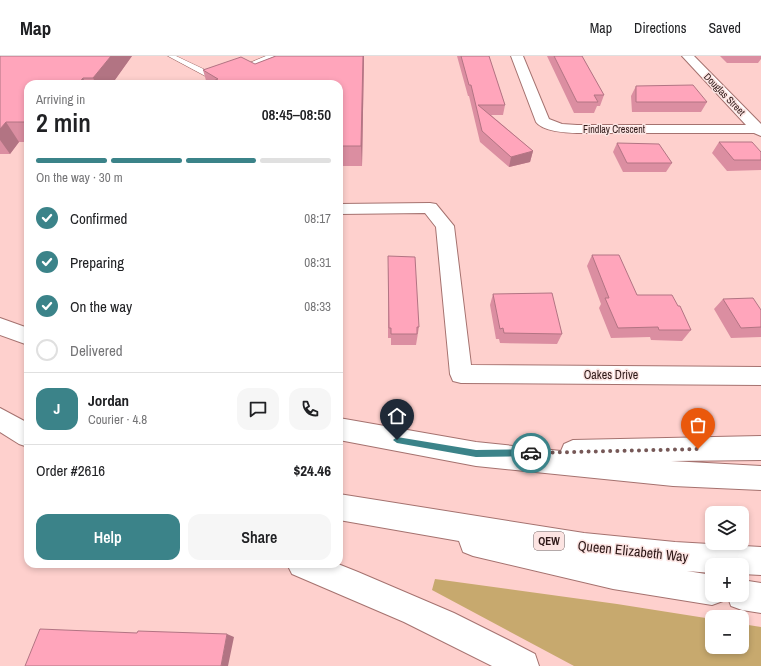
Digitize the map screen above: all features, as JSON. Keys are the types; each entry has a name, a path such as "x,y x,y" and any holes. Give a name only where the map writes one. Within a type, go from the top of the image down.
{"main road":[{"name":"Findlay Crescent","path":"517,56 543,122 553,127 562,129 760,130"},
{"name":"Douglas Street","path":"688,56 760,130"},
{"name":"Oakes Drive","path":"343,209 430,208 445,226 462,374 761,376"},
{"path":"0,326 24,335"},
{"path":"0,407 24,417"},
{"path":"0,419 24,434"},
{"path":"343,430 476,454 673,474 761,478"},
{"path":"476,454 761,448"},
{"name":"Queen Elizabeth Way","path":"343,508 584,546 675,556 761,561"},
{"path":"343,513 613,574 705,589"},
{"path":"312,568 385,598 496,650 523,666"},
{"path":"749,596 761,598"}],"lane":[{"path":"171,56 214,77 272,56"}],"shaded area":[{"path":"435,579 617,604 705,618 705,654 749,654 749,625 761,627 761,666 574,666 432,590"}],"building":[{"path":"0,56 111,56 93,78 83,78 81,80 24,80 24,122 6,122 0,129"},
{"path":"276,56 363,56 361,146 343,146 343,80 216,80 218,79 203,70 241,57 255,64"},
{"path":"461,56 489,56 505,105 478,105 533,151 511,157 482,131 471,85 469,85"},
{"path":"554,56 582,56 604,95 594,95 598,102 577,102"},
{"path":"693,85 707,102 636,102 636,86"},
{"path":"719,142 752,142 761,152 761,160 734,160"},
{"path":"617,143 659,144 672,163 627,163"},
{"path":"592,255 619,255 637,295 672,295 678,306 680,306 691,330 659,330 658,327 618,328 605,298 609,298"},
{"path":"388,256 415,257 419,327 417,327 417,334 391,334 391,328 389,328"},
{"path":"552,293 562,334 504,333 503,328 500,329 493,294"},
{"path":"753,298 761,310 761,327 741,328 723,299"},
{"path":"40,629 137,633 138,631 227,634 221,666 25,666"}],"way so far":[{"path":"531,453 698,449"}],"route":[{"path":"397,440 476,454 531,453"}]}
